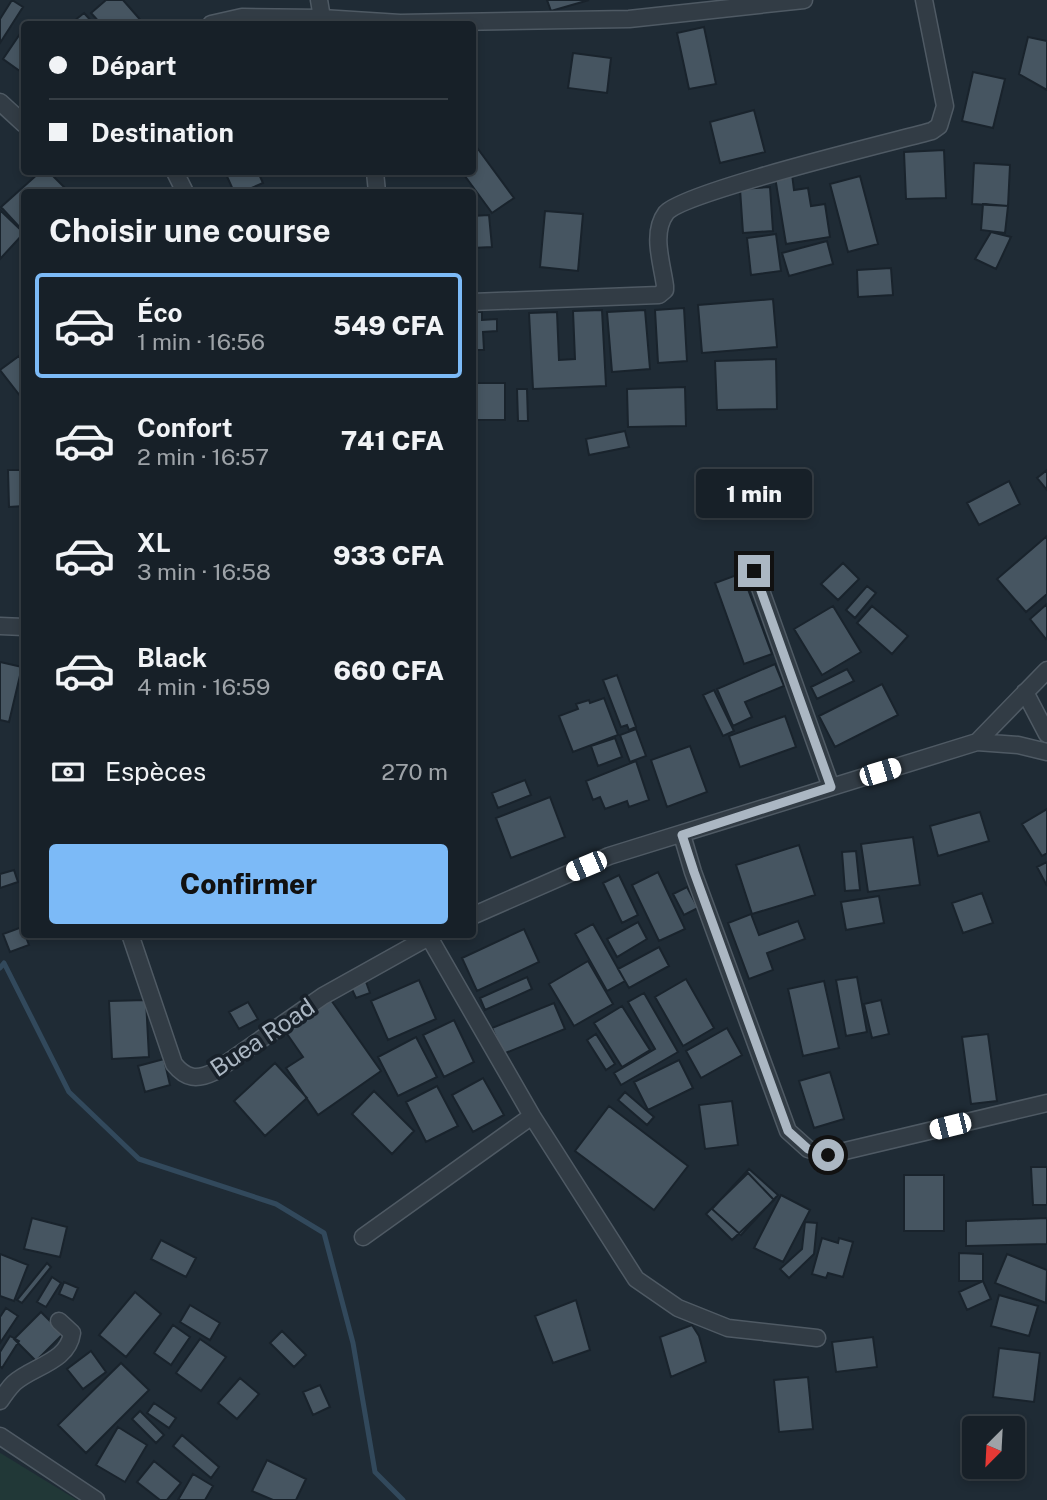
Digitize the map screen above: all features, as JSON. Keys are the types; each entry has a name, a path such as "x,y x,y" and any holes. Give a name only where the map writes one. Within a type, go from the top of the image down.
{"street":[{"path":"319,0 322,18"},
{"path":"476,21 629,19 803,0"},
{"path":"476,302 659,295 665,286 657,233 672,207 738,184 932,131 939,126 945,106 924,0"},
{"path":"226,21 242,18 322,18 343,21"},
{"path":"0,102 21,121"},
{"path":"754,571 831,787"},
{"path":"0,626 21,627"},
{"path":"977,742 1047,670"},
{"path":"1025,692 1047,734"},
{"path":"476,914 609,856 977,742 1018,745 1047,752"},
{"path":"682,835 788,1131 808,1149 828,1155 1047,1102"},
{"name":"Buea Road","path":"131,938 174,1064 181,1073 193,1078 214,1072 323,996 428,938"},
{"path":"433,938 532,1116 636,1279 678,1308 728,1328 817,1338"},
{"path":"363,1237 532,1116"},
{"path":"0,1401 15,1382 60,1356 71,1342 72,1333 60,1321"},
{"path":"0,1436 96,1500"}],"green space":[{"path":"0,1453 2,1454 77,1500 0,1500"}],"building":[{"path":"12,0 23,7 0,43 0,19"},
{"path":"106,0 123,0 141,21 98,21 91,13"},
{"path":"547,0 589,0 551,11"},
{"path":"84,13 91,21 74,21"},
{"path":"704,27 716,84 689,89 677,33"},
{"path":"21,32 21,72 3,59"},
{"path":"1028,37 1047,41 1047,90 1019,74"},
{"path":"573,53 611,58 607,93 568,88"},
{"path":"973,72 1005,79 993,128 962,121"},
{"path":"754,110 765,152 720,163 710,122"},
{"path":"478,149 514,198 492,213 464,175 476,175"},
{"path":"944,150 946,198 906,199 904,152"},
{"path":"974,163 1010,165 1008,206 972,204"},
{"path":"792,174 794,190 808,188 811,206 825,204 830,237 786,244 775,177"},
{"path":"37,175 52,175 66,189 21,189"},
{"path":"226,175 259,175 263,183 249,189 233,189"},
{"path":"860,176 878,244 848,252 830,184"},
{"path":"770,187 773,231 743,233 740,189"},
{"path":"21,189 21,229 1,207"},
{"path":"983,204 1008,206 1005,233 981,230"},
{"path":"0,210 21,230 21,236 0,259"},
{"path":"545,211 583,214 578,271 540,267"},
{"path":"489,215 492,247 476,248 476,216"},
{"path":"991,232 1011,237 996,269 975,259"},
{"path":"776,234 781,271 751,275 747,238"},
{"path":"827,241 833,264 789,276 782,253"},
{"path":"891,268 893,295 858,297 857,270"},
{"path":"773,299 777,347 702,353 698,305"},
{"path":"684,308 687,361 658,363 655,310"},
{"path":"602,310 606,386 533,389 529,313 557,312 559,360 575,359 573,311"},
{"path":"645,310 650,369 612,372 607,312"},
{"path":"476,312 482,312 482,320 497,319 497,331 483,332 484,350 476,350"},
{"path":"19,356 21,397 0,370"},
{"path":"776,359 777,409 717,410 715,361"},
{"path":"476,383 505,383 505,420 476,420"},
{"path":"685,387 686,426 628,427 627,389"},
{"path":"517,389 527,389 528,421 518,421"},
{"path":"625,431 629,447 589,455 586,439"},
{"path":"8,470 21,470 21,506 9,507"},
{"path":"1047,470 1047,490 1037,478"},
{"path":"1009,481 1020,504 979,525 967,503"},
{"path":"1047,536 1047,594 1026,612 997,579"},
{"path":"843,563 859,579 838,600 821,584"},
{"path":"742,573 772,654 744,664 715,583"},
{"path":"867,586 876,593 855,618 846,610"},
{"path":"1047,604 1047,638 1046,639 1030,619"},
{"path":"833,606 861,652 822,675 794,629"},
{"path":"872,606 908,636 892,654 857,623"},
{"path":"0,662 21,667 21,671 9,722 0,720"},
{"path":"775,664 784,686 745,702 752,717 733,726 717,689"},
{"path":"847,669 854,681 817,699 811,687"},
{"path":"617,675 636,727 629,730 627,725 621,727 603,680"},
{"path":"882,684 898,715 835,747 819,716"},
{"path":"714,690 734,731 723,736 703,695"},
{"path":"604,698 618,735 573,752 559,716 578,709 576,704"},
{"path":"785,716 796,747 740,767 729,736"},
{"path":"636,729 646,756 630,762 620,735"},
{"path":"615,738 622,757 598,766 591,746"},
{"path":"690,746 707,792 667,807 651,760"},
{"path":"636,761 649,800 629,807 627,801 605,809 600,797 593,800 586,781"},
{"path":"525,780 531,795 498,808 492,793"},
{"path":"550,797 565,837 511,858 496,818"},
{"path":"1047,809 1047,853 1042,856 1022,824"},
{"path":"980,812 989,841 938,856 930,826"},
{"path":"913,837 920,885 868,892 861,844"},
{"path":"799,845 815,895 752,914 736,865"},
{"path":"856,851 860,890 845,891 842,852"},
{"path":"1047,862 1047,886 1037,867"},
{"path":"14,870 18,882 0,888 0,874"},
{"path":"658,872 685,929 659,941 632,885"},
{"path":"619,875 638,915 622,923 603,883"},
{"path":"687,887 698,908 684,915 673,894"},
{"path":"982,893 993,923 963,933 952,903"},
{"path":"879,896 884,923 846,930 841,902"},
{"path":"751,914 759,935 798,921 805,939 767,953 773,970 749,979 728,923"},
{"path":"638,922 647,939 617,957 607,939"},
{"path":"593,924 625,981 607,991 575,934"},
{"path":"21,927 21,938 26,938 29,945 10,952 3,934"},
{"path":"524,929 539,962 477,991 462,958"},
{"path":"659,947 669,966 629,988 618,969"},
{"path":"588,961 613,1004 574,1026 549,984"},
{"path":"527,977 532,989 485,1010 480,998"},
{"path":"857,977 867,1032 846,1036 836,980"},
{"path":"365,979 370,993 356,998 350,985"},
{"path":"686,979 714,1028 683,1046 655,997"},
{"path":"419,980 436,1019 388,1040 371,1001"},
{"path":"824,981 839,1048 803,1056 788,989"},
{"path":"644,993 678,1052 621,1085 614,1073 655,1049 628,1002"},
{"path":"146,1000 149,1057 112,1059 109,1001"},
{"path":"331,1000 381,1071 318,1115 286,1068 303,1057 285,1031"},
{"path":"881,1000 889,1034 872,1038 864,1004"},
{"path":"248,1002 258,1019 239,1029 229,1012"},
{"path":"554,1003 565,1029 503,1054 492,1028"},
{"path":"622,1006 650,1050 622,1067 594,1023"},
{"path":"454,1020 474,1062 444,1077 423,1035"},
{"path":"727,1028 742,1055 701,1078 686,1051"},
{"path":"596,1034 615,1064 606,1070 587,1040"},
{"path":"988,1034 997,1101 971,1104 962,1037"},
{"path":"416,1037 437,1077 398,1096 378,1057"},
{"path":"164,1059 170,1085 145,1092 138,1066"},
{"path":"679,1060 693,1088 648,1110 634,1082"},
{"path":"275,1063 307,1098 265,1136 234,1101"},
{"path":"830,1072 844,1119 814,1128 799,1081"},
{"path":"483,1078 504,1115 473,1132 452,1095"},
{"path":"437,1086 458,1126 426,1142 406,1102"},
{"path":"374,1091 414,1131 392,1154 352,1114"},
{"path":"625,1092 654,1117 647,1125 618,1100"},
{"path":"732,1101 738,1145 705,1149 699,1105"},
{"path":"609,1106 688,1166 654,1210 575,1151"},
{"path":"1031,1167 1047,1167 1047,1205 1033,1205"},
{"path":"749,1169 778,1195 741,1235 712,1209"},
{"path":"748,1173 774,1200 732,1240 706,1214"},
{"path":"904,1175 944,1175 944,1231 904,1231"},
{"path":"781,1195 810,1210 783,1262 754,1248"},
{"path":"32,1218 67,1227 60,1257 24,1249"},
{"path":"1047,1218 1047,1244 966,1246 966,1221"},
{"path":"805,1222 817,1223 814,1254 789,1278 780,1269 802,1249"},
{"path":"822,1238 838,1243 839,1238 853,1242 843,1277 828,1273 826,1278 812,1274"},
{"path":"161,1240 196,1258 186,1277 151,1259"},
{"path":"959,1253 983,1254 983,1281 959,1281"},
{"path":"0,1254 28,1265 14,1301 0,1296"},
{"path":"1007,1254 1047,1270 1046,1303 995,1283"},
{"path":"47,1263 51,1267 22,1303 17,1300"},
{"path":"52,1277 61,1283 46,1307 37,1302"},
{"path":"983,1281 991,1299 967,1310 959,1292"},
{"path":"64,1282 78,1288 73,1300 59,1294"},
{"path":"135,1292 161,1314 126,1357 99,1335"},
{"path":"999,1295 1038,1306 1029,1336 991,1326"},
{"path":"576,1300 590,1350 553,1363 535,1316"},
{"path":"190,1305 220,1323 210,1340 180,1322"},
{"path":"6,1308 18,1316 0,1343 0,1317"},
{"path":"41,1312 63,1334 36,1361 14,1339"},
{"path":"173,1325 190,1337 171,1365 154,1353"},
{"path":"692,1325 699,1336 706,1362 671,1377 660,1337"},
{"path":"282,1331 306,1355 294,1367 270,1343"},
{"path":"10,1336 19,1341 2,1368 0,1352"},
{"path":"873,1337 877,1367 836,1372 832,1342"},
{"path":"200,1339 226,1357 201,1391 176,1373"},
{"path":"999,1348 1040,1353 1034,1402 993,1397"},
{"path":"91,1351 106,1372 83,1389 67,1369"},
{"path":"121,1363 149,1390 86,1453 58,1425"},
{"path":"808,1377 813,1429 779,1432 774,1380"},
{"path":"240,1378 259,1394 237,1419 218,1403"},
{"path":"320,1385 330,1407 313,1415 303,1392"},
{"path":"154,1403 176,1418 169,1428 147,1413"},
{"path":"140,1411 164,1435 156,1443 132,1419"},
{"path":"118,1427 147,1445 125,1482 96,1465"},
{"path":"182,1435 219,1467 211,1478 173,1446"},
{"path":"267,1460 306,1479 296,1500 273,1500 252,1491"},
{"path":"154,1461 181,1483 167,1500 160,1500 137,1482"},
{"path":"193,1474 213,1486 205,1500 178,1500"}],"waterway":[{"path":"0,968 4,963 69,1092 139,1159 276,1204 324,1233 353,1343 375,1472 403,1500"}],"route":[{"path":"754,571 831,787 682,835 788,1131 808,1149 828,1155"}]}
